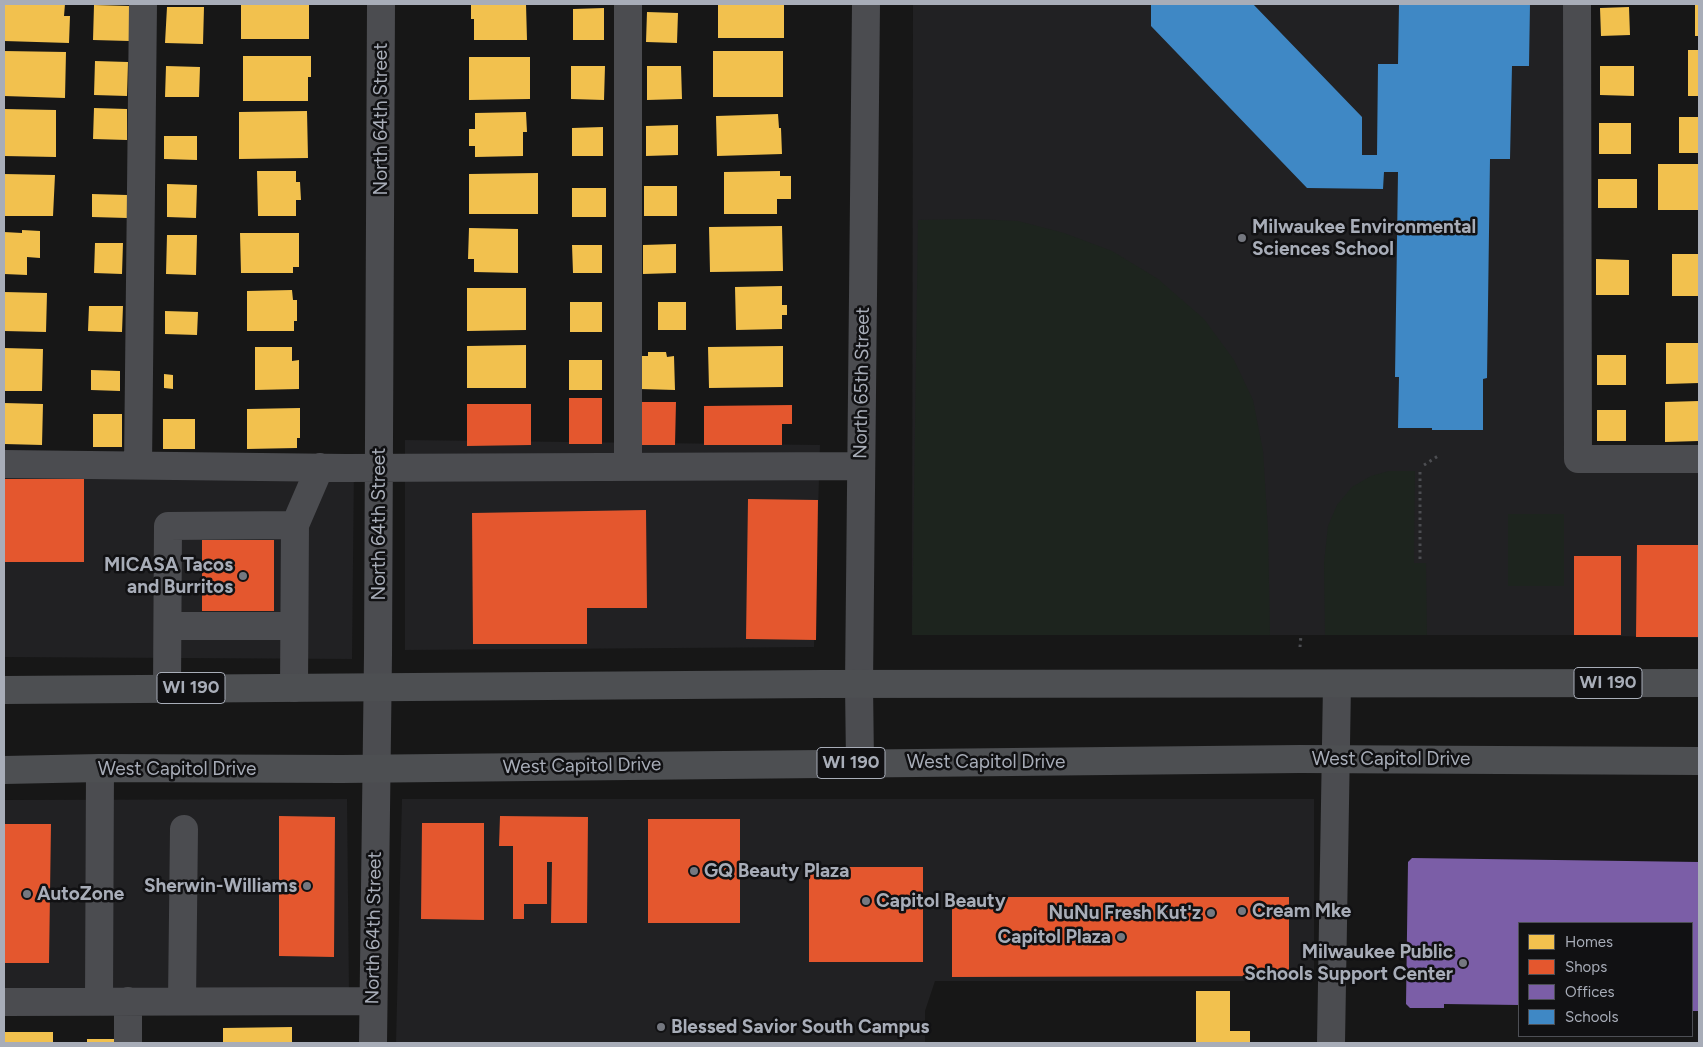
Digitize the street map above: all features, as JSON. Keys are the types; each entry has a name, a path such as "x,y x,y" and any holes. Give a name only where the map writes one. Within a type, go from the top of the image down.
{"main road":[{"name":"WI 190","path":"4,690 859,684 1699,683"},
{"name":"West Capitol Drive","path":"4,770 1336,759 1699,761"}],"street":[{"path":"138,465 143,4"},
{"name":"North 64th Street","path":"373,1043 377,768 381,4"},
{"path":"628,4 628,467"},
{"name":"North 65th Street","path":"860,763 859,684 866,4"},
{"path":"1577,4 1578,459 1699,459"},
{"path":"4,464 379,468 861,466"},
{"path":"294,688 295,524 320,467"},
{"path":"167,688 168,526 295,524"},
{"path":"168,626 294,626"},
{"path":"1331,1043 1338,684"},
{"path":"100,768 100,1002"},
{"path":"182,1001 184,829"},
{"path":"4,1002 373,1001"},
{"path":"128,1002 128,1043"}],"path":[{"path":"1424,465 1438,456"},
{"path":"1420,472 1420,563"},
{"path":"1300,648 1301,635"}],"shaded area":[{"name":"Milwaukee Environmental Sciences School","path":"913,4 1569,4 1573,472 1699,470 1699,638 1574,635 912,635"},
{"path":"974,219 1018,221 1064,233 1112,251 1158,279 1204,319 1234,360 1253,400 1263,451 1268,531 1270,635 912,635 918,220"},
{"path":"405,440 820,445 814,647 405,650"},
{"path":"4,465 354,467 352,659 4,657"},
{"path":"1389,471 1415,471 1414,563 1426,563 1427,635 1325,635 1324,563 1328,526 1337,505 1352,487 1371,476"},
{"path":"1508,514 1564,514 1564,586 1508,586"},
{"path":"347,799 349,992 4,992 4,800"},
{"path":"402,799 1314,799 1314,981 935,981 925,1011 925,1043 396,1043"}],"building: Homes":[{"path":"4,4 65,4 64,16 70,16 69,43 4,41"},
{"path":"241,4 309,4 309,39 241,39"},
{"path":"471,4 526,4 527,40 474,40 474,19 471,19"},
{"path":"718,4 784,4 784,38 718,38"},
{"path":"1695,4 1699,4 1699,36 1695,36"},
{"path":"94,5 130,6 129,41 93,40"},
{"path":"167,7 204,7 203,44 165,43"},
{"path":"1629,7 1630,35 1601,36 1600,8"},
{"path":"604,8 604,40 573,40 573,9"},
{"path":"647,12 678,13 677,43 646,42"},
{"path":"1688,50 1699,50 1699,96 1688,96"},
{"path":"4,51 66,52 65,98 4,96"},
{"path":"713,51 783,51 783,97 713,97"},
{"path":"243,56 311,56 311,77 308,77 308,101 243,101"},
{"path":"469,57 530,57 530,99 469,100"},
{"path":"95,61 128,62 127,96 94,95"},
{"path":"166,66 200,67 199,97 165,97"},
{"path":"571,66 605,66 604,100 571,99"},
{"path":"647,66 681,66 682,99 647,100"},
{"path":"1600,66 1634,66 1634,96 1600,95"},
{"path":"94,108 127,109 127,140 93,139"},
{"path":"4,109 56,110 56,157 4,156"},
{"path":"307,111 308,158 239,159 239,112"},
{"path":"526,112 527,132 523,132 523,156 475,157 475,146 469,146 469,129 475,129 475,113"},
{"path":"778,114 779,128 781,128 782,154 717,156 716,116"},
{"path":"1679,117 1699,117 1699,153 1679,153"},
{"path":"1599,123 1631,123 1631,154 1599,154"},
{"path":"678,125 678,155 646,156 646,126"},
{"path":"603,127 603,156 572,156 572,128"},
{"path":"164,136 197,136 197,160 164,159"},
{"path":"1658,164 1699,164 1699,210 1658,210"},
{"path":"257,171 296,171 296,182 300,182 301,200 296,200 296,216 258,216"},
{"path":"780,171 780,176 791,176 791,199 777,199 777,214 724,214 724,172"},
{"path":"538,173 538,214 469,214 469,174"},
{"path":"4,174 55,175 53,216 4,216"},
{"path":"1598,179 1637,179 1637,208 1598,208"},
{"path":"167,184 197,185 196,218 167,217"},
{"path":"644,186 677,186 677,216 644,216"},
{"path":"572,188 606,188 606,217 572,217"},
{"path":"92,194 127,195 127,218 92,217"},
{"path":"782,226 783,271 710,272 709,227"},
{"path":"469,228 518,229 518,273 474,272 474,259 468,259"},
{"path":"22,230 40,231 40,258 27,257 27,275 4,274 4,232 22,233"},
{"path":"240,233 299,233 299,267 293,267 293,273 241,273"},
{"path":"167,235 197,235 196,275 166,274"},
{"path":"95,243 123,243 122,274 94,273"},
{"path":"676,244 676,273 643,274 643,245"},
{"path":"572,245 602,245 602,273 573,273"},
{"path":"1672,254 1699,254 1699,296 1672,296"},
{"path":"1596,259 1629,260 1629,295 1596,295"},
{"path":"782,286 782,305 787,305 787,315 782,315 782,329 736,330 735,287"},
{"path":"467,288 526,288 526,330 467,331"},
{"path":"292,290 293,300 297,300 297,321 294,321 294,331 247,331 247,291"},
{"path":"4,292 47,293 46,332 4,331"},
{"path":"570,302 602,302 602,332 570,332"},
{"path":"658,302 686,302 686,330 658,330"},
{"path":"89,306 123,306 122,332 88,331"},
{"path":"165,311 198,312 197,335 165,334"},
{"path":"1666,343 1699,343 1699,383 1666,384"},
{"path":"526,345 526,388 467,388 467,346"},
{"path":"783,346 783,387 709,388 708,347"},
{"path":"255,347 292,347 292,361 299,360 299,389 255,390"},
{"path":"4,348 43,349 42,391 4,391"},
{"path":"648,352 666,352 667,357 674,356 675,390 640,389 639,356 648,356"},
{"path":"1597,355 1626,355 1626,385 1597,385"},
{"path":"569,360 602,360 602,390 569,390"},
{"path":"91,370 120,371 120,391 91,390"},
{"path":"164,374 173,375 173,389 164,388"},
{"path":"1699,401 1699,441 1665,442 1665,402"},
{"path":"4,403 43,404 42,445 4,444"},
{"path":"300,408 300,438 297,438 297,448 247,449 247,409"},
{"path":"1597,410 1626,410 1626,441 1597,441"},
{"path":"93,414 122,414 122,447 93,447"},
{"path":"163,419 195,419 195,449 163,449"},
{"path":"1196,991 1230,991 1230,1031 1250,1031 1250,1043 1196,1043"},
{"path":"292,1027 292,1043 223,1043 223,1028"},
{"path":"4,1032 53,1032 53,1043 4,1043"},
{"path":"87,1039 117,1039 117,1043 87,1043"}],"building: Shops":[{"path":"569,398 602,398 602,444 569,444"},
{"path":"641,402 676,402 675,445 641,445"},
{"path":"467,404 531,404 531,445 467,446"},
{"path":"792,405 792,424 782,424 782,445 704,445 704,406"},
{"path":"4,479 84,479 84,562 4,562"},
{"path":"748,499 818,500 816,640 746,639"},
{"path":"646,510 647,608 587,608 587,644 473,644 472,513"},
{"path":"202,540 274,540 274,611 202,611"},
{"path":"1637,545 1699,545 1698,637 1636,637"},
{"path":"1574,556 1621,556 1621,635 1574,635"},
{"name":"Sherwin-Williams","path":"279,816 335,817 334,957 279,956"},
{"path":"500,816 588,817 587,923 551,923 552,862 547,862 547,904 524,904 524,919 513,919 513,846 499,846"},
{"name":"GQ Beauty Plaza","path":"648,819 740,819 740,923 648,923"},
{"path":"422,823 484,823 484,920 421,919"},
{"name":"AutoZone","path":"4,824 51,824 49,963 4,963"},
{"path":"809,867 923,867 923,962 809,962"},
{"name":"Capitol Plaza","path":"952,897 1289,897 1289,976 952,977"}],"building: Offices":[{"name":"Milwaukee Public Schools Support Center","path":"1412,858 1699,862 1699,1011 1693,1011 1693,922 1518,922 1518,1005 1444,1004 1444,1008 1410,1008 1406,1004 1408,862"}],"building: Schools":[{"path":"1151,4 1253,4 1362,117 1362,155 1377,155 1378,64 1398,64 1399,4 1530,4 1529,66 1512,66 1510,159 1490,159 1487,378 1483,379 1483,430 1398,428 1399,377 1395,377 1398,172 1384,172 1383,189 1307,188 1151,26"}],"place":[{"name":"Milwaukee Environmental Sciences School","path":"1242,238"},
{"name":"MICASA Tacos and Burritos","path":"243,576"},
{"name":"GQ Beauty Plaza","path":"694,871"},
{"name":"Sherwin-Williams","path":"307,886"},
{"name":"AutoZone","path":"27,894"},
{"name":"Capitol Beauty","path":"866,901"},
{"name":"Cream Mke","path":"1242,911"},
{"name":"NuNu Fresh Kut'z","path":"1211,913"},
{"name":"Capitol Plaza","path":"1121,937"},
{"name":"Milwaukee Public Schools Support Center","path":"1463,963"},
{"name":"Blessed Savior South Campus","path":"661,1027"}]}
